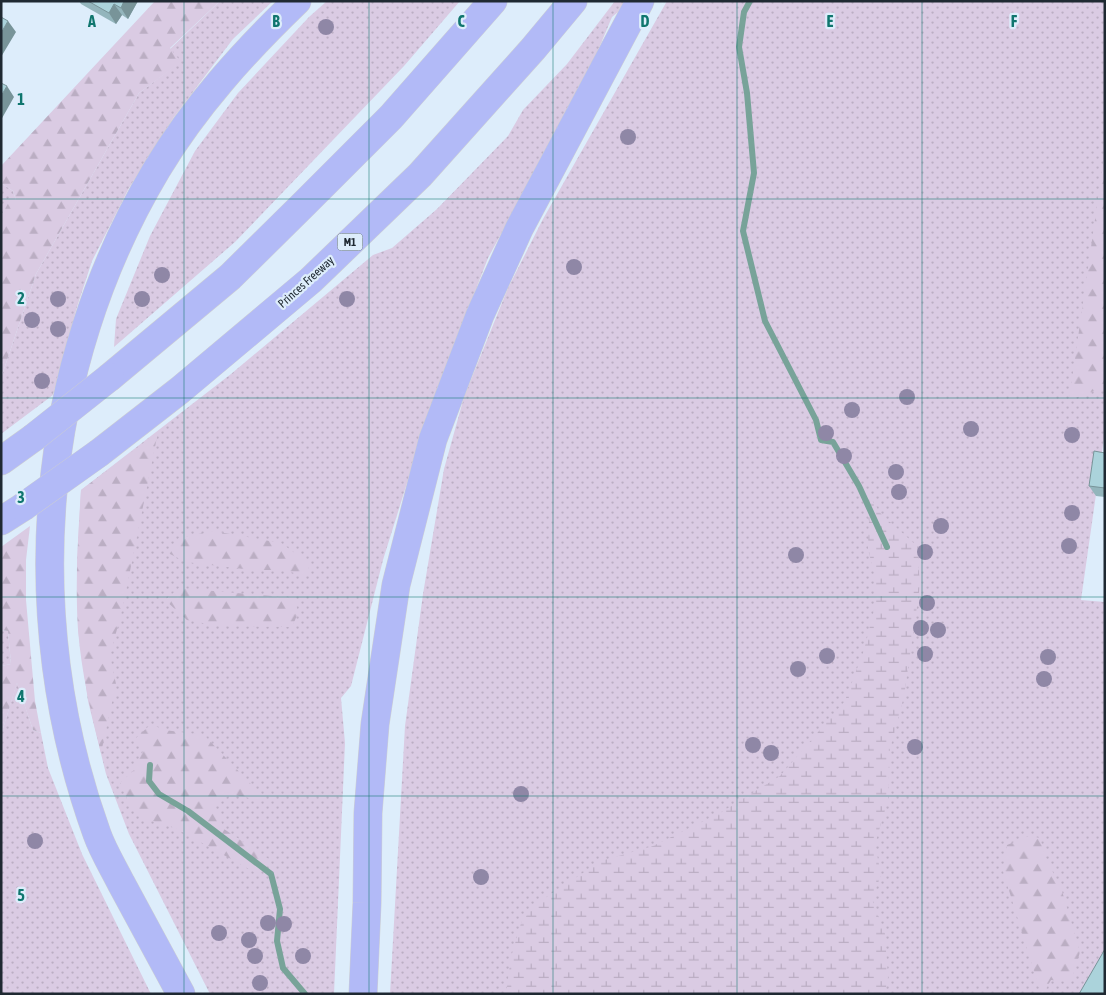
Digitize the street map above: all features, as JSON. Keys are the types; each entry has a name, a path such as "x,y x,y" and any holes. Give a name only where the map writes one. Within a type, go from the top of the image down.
{"highway":[{"path":"180,994 98,837 75,765 60,702 53,642 49,581 50,521 60,435 75,365 95,300 129,220 157,169 188,122 225,75 257,39 297,1"},
{"path":"1,460 33,438 110,377 230,277 391,117 493,1"},
{"name":"Princes Freeway","path":"12,514 180,390 318,273 420,175 533,49 572,1"},
{"path":"363,994 368,813 375,724 396,585 433,439 480,315 519,229 640,1"}],"green space":[{"path":"155,1 220,1 170,48 181,62 139,93 36,274 1,378 1,216 10,200 16,200 13,191 1,183 1,166"},
{"path":"220,1 273,1 233,39 174,117 129,188 92,261 77,307 53,395 1,434 1,378 36,274 139,93 180,62 170,49"},
{"path":"327,1 460,1 404,66 235,242 114,347 116,319 150,236 195,151 238,93 309,17"},
{"path":"615,1 624,1 618,12 612,17 591,67 488,258 432,403 383,560 351,686 341,698 345,743 334,994 210,994 129,834 106,774 88,701 78,630 77,564 81,490 231,374 373,255 392,248 437,209 508,136 523,110 567,64"},
{"path":"667,1 1105,1 1105,431 1081,600 1105,602 1105,964 1089,994 390,994 405,726 423,594 444,469 464,397 508,288 543,219"},
{"path":"1105,150 1105,387 1069,400"},
{"path":"1,183 13,191 16,200 10,201 1,216"},
{"path":"158,432 123,606 110,656 116,684 101,753 90,707 79,645 77,577 81,490"},
{"path":"829,440 835,444 881,514 917,546 920,585 904,696 890,749 888,800 875,844 881,875 872,899 885,934 888,978 885,994 506,994 511,957 522,920 539,902 601,861 653,846 720,813 780,776 845,701 864,650 875,606 875,577 868,549 869,521 864,498"},
{"path":"30,526 26,560 26,600 35,701 41,733 33,730 17,683 1,735 1,666 11,664 8,631 1,630 1,547"},
{"path":"213,531 281,543 310,564 306,576 283,570 252,570 186,562 166,552 179,538"},
{"path":"179,588 295,598 298,613 292,627 218,626 187,620 165,600"},
{"path":"1,630 8,631 11,664 1,666"},
{"path":"17,682 33,730 41,733 48,768 82,854 151,994 1,994 1,735"},
{"path":"151,724 164,730 204,735 268,802 231,794 215,806 224,829 270,860 258,874 177,829 140,817 128,801 120,783 134,770 143,751 134,740"},
{"path":"1029,836 1040,838 1045,856 1062,891 1080,952 1071,982 1051,980 1043,994 1041,994 1003,871 1007,845"}],"building":[{"path":"88,1 124,1 121,8 114,4 109,13"},
{"path":"1,17 8,21 1,33"},
{"path":"1,83 7,86 1,96"},
{"path":"1094,451 1105,453 1105,488 1089,486"},
{"path":"1105,949 1105,994 1079,994"}],"waterway":[{"path":"750,1 744,12 739,47 747,93 754,173 743,231 765,321 816,420 821,440 833,442 859,486 887,547"},
{"path":"150,765 149,781 159,794 188,811 271,874 280,909 277,941 283,968 305,994"}]}
